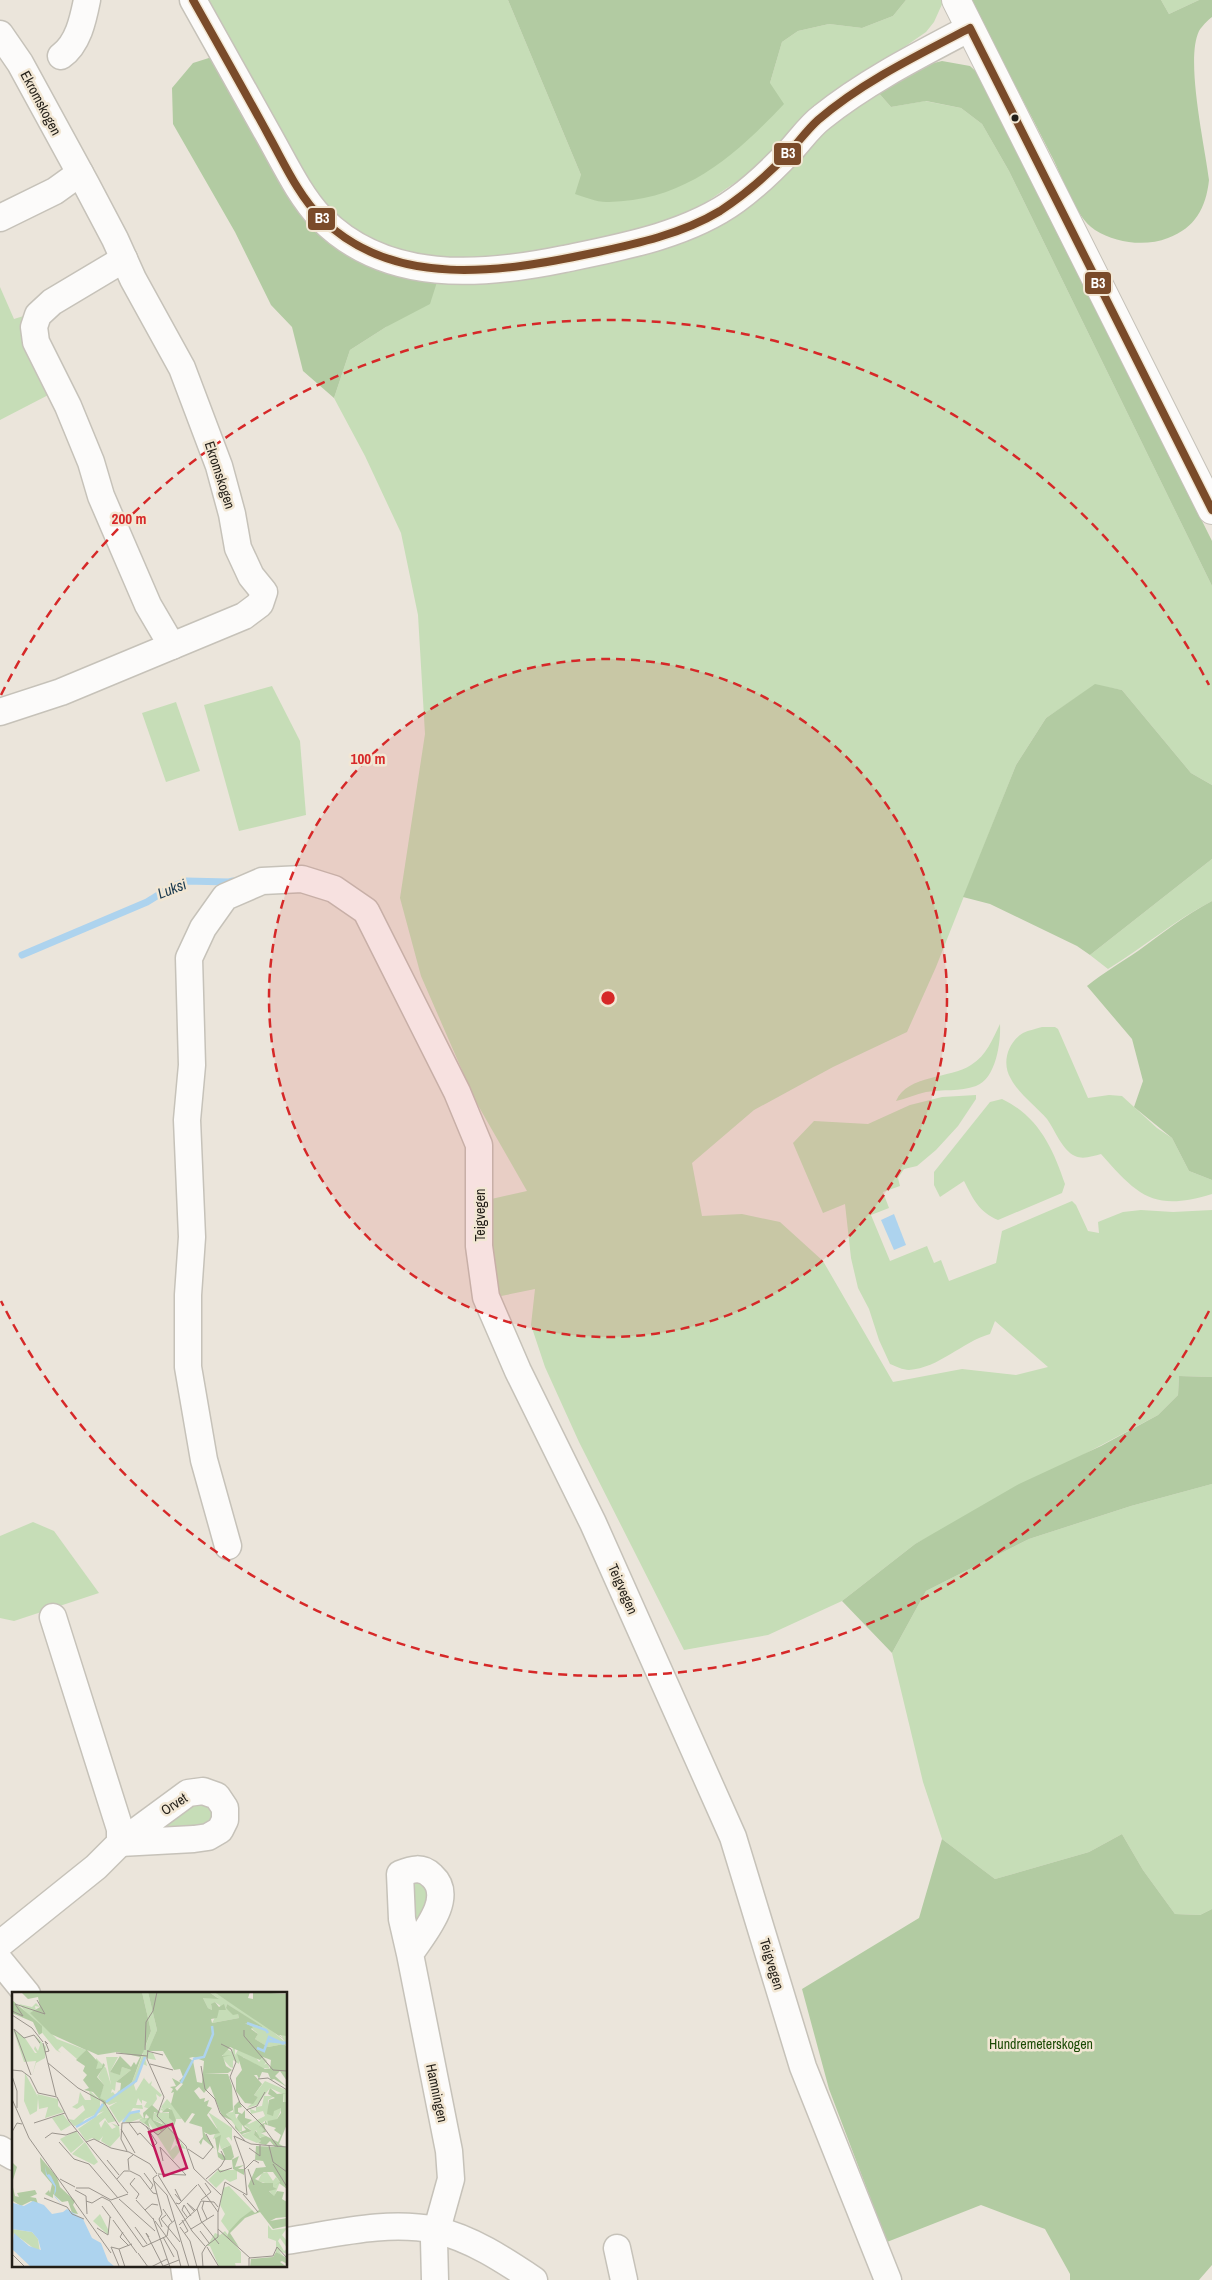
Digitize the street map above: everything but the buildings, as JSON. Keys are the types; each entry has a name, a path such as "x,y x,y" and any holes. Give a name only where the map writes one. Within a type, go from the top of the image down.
{"street":[{"path":"61,56 71,50 83,19 87,0"},
{"path":"193,0 285,165 321,217 360,246 395,262 416,268 440,271 484,271 537,265 649,239 705,220 735,201 769,174 821,118 892,68 970,28"},
{"path":"956,0 1212,510"},
{"name":"Ekromskogen","path":"0,34 20,63 80,173 133,279 182,368 219,466 232,514 238,548 251,576 264,592 260,604 244,616 61,692 0,712"},
{"path":"0,218 55,191 80,173"},
{"path":"124,258 52,302 38,315 34,327 36,342 68,406 91,462 101,496 148,605 172,646"},
{"name":"Teigvegen","path":"228,1546 204,1460 188,1366 188,1295 192,1237 186,1120 192,1065 189,958 203,928 225,897 262,881 302,879 334,889 366,911 457,1092 479,1145 479,1246 486,1298 518,1372 593,1522 734,1837 803,2067 888,2280"},
{"path":"0,1944 96,1867 120,1843 120,1829 53,1618"},
{"name":"Hamningen","path":"410,1954 449,2151 451,2179 435,2230 435,2280"},
{"path":"0,1961 25,1992"},
{"path":"0,2149 12,2156"},
{"path":"288,2241 392,2227 435,2230 479,2246 534,2280"},
{"path":"617,2248 624,2280"}],"green space":[{"path":"205,0 508,0 581,175 770,83 782,42 798,31 829,24 862,28 893,16 906,0 942,0 943,2 934,22 926,32 887,59 745,176 690,213 636,230 539,253 477,259 418,256 369,239 330,208 308,183"},
{"path":"508,0 906,0 893,16 862,28 829,24 798,31 782,42 770,83 784,104 747,141 707,172 662,194 636,200 605,202 575,194 581,175"},
{"path":"970,0 1161,0 1169,14 1199,0 1212,0 1212,17 1199,31 1195,44 1194,62 1197,104 1209,180 1202,208 1192,223 1168,238 1140,243 1112,238 1095,230 1088,224 1075,206"},
{"path":"1161,0 1199,0 1169,14"},
{"path":"212,57 315,227 437,282 430,304 386,327 350,350 334,398 303,371 292,327 271,305 235,232 173,124 172,88 193,63"},
{"path":"942,61 970,66 981,76 1212,541 1212,586 1009,171 982,124 961,108 926,101 891,107 877,91 922,66"},
{"path":"877,91 891,107 925,101 961,108 982,124 1009,171 1212,586 1212,785 1191,773 1122,690 1095,685 1046,718 1016,765 936,967 907,1032 833,1067 754,1110 692,1163 702,1216 742,1214 780,1222 823,1261 893,1382 962,1369 1016,1375 1048,1367 995,1321 990,1334 930,1365 909,1370 890,1364 879,1340 869,1309 858,1288 851,1258 845,1204 823,1213 793,1143 814,1121 868,1124 910,1105 942,1097 976,1095 976,1099 958,1126 936,1150 917,1166 904,1169 898,1178 900,1186 883,1192 889,1208 871,1215 890,1261 927,1246 934,1263 941,1260 949,1281 996,1263 1002,1231 1072,1201 1076,1205 1088,1231 1099,1233 1098,1222 1123,1212 1141,1210 1173,1212 1212,1210 1212,1377 1179,1376 1178,1395 1158,1415 915,1544 842,1601 768,1635 684,1650 579,1442 545,1367 531,1325 535,1289 496,1297 487,1200 527,1191 475,1100 421,976 400,898 425,734 418,615 401,533 365,456 334,398 350,350 386,327 437,282 621,259 836,120"},
{"path":"0,287 14,319 30,314 56,391 0,420"},
{"path":"1095,684 1122,690 1191,773 1212,785 1212,859 1090,955 1077,946 990,904 963,897 1016,765 1046,718"},
{"path":"272,686 300,741 306,815 239,831 204,705"},
{"path":"176,702 200,771 166,782 142,713"},
{"path":"1212,859 1212,901 1108,969 1090,955"},
{"path":"1212,901 1212,1180 1189,1171 1172,1138 1134,1107 1143,1081 1132,1039 1087,986 1183,918"},
{"path":"1000,1024 996,1059 993,1068 983,1082 970,1088 926,1092 896,1101 902,1092 919,1081 952,1073 977,1061 989,1047"},
{"path":"1042,1027 1055,1027 1058,1029 1088,1098 1109,1095 1122,1096 1157,1128 1172,1138 1189,1171 1212,1180 1212,1194 1175,1201 1161,1200 1137,1190 1101,1154 1081,1158 1070,1153 1047,1119 1023,1095 1008,1073 1006,1060 1013,1042 1023,1033"},
{"path":"1002,1099 1015,1106 1035,1124 1055,1158 1065,1184 1062,1193 998,1220 981,1209 964,1181 940,1197 934,1185 934,1172 990,1102"},
{"path":"1179,1376 1212,1377 1212,1484 1131,1506 1029,1539 926,1591 892,1653 842,1601 915,1544 1019,1484 1101,1446 1158,1415 1178,1395"},
{"path":"1212,1484 1212,1909 1200,1915 1175,1914 1143,1870 1122,1834 1089,1852 995,1879 942,1839 923,1782 892,1653 926,1591 1029,1539 1131,1506"},
{"path":"33,1522 54,1531 99,1593 14,1621 0,1618 0,1536"},
{"path":"206,1799 218,1817 188,1834 157,1826 170,1815"},
{"name":"Hundremeterskogen","path":"1122,1834 1143,1870 1175,1914 1200,1915 1212,1909 1212,2265 1199,2280 1070,2280 1070,2274 1045,2229 981,2205 887,2242 829,2089 802,1989 919,1918 942,1839 995,1879 1089,1852"},
{"path":"418,1879 433,1894 419,1919 415,1922 410,1884"}],"water":[{"path":"894,1214 906,1245 894,1250 881,1220"}],"waterway":[{"name":"Luksi","path":"22,955 147,902 171,887 186,881 233,881"}],"transit line":[{"name":"B3","path":"193,0 293,180 321,218 350,241 382,257 415,266 450,270 522,266 558,260 642,242 690,226 720,211 739,198 783,159 814,123 853,93 930,48 970,28 1212,510"}]}
